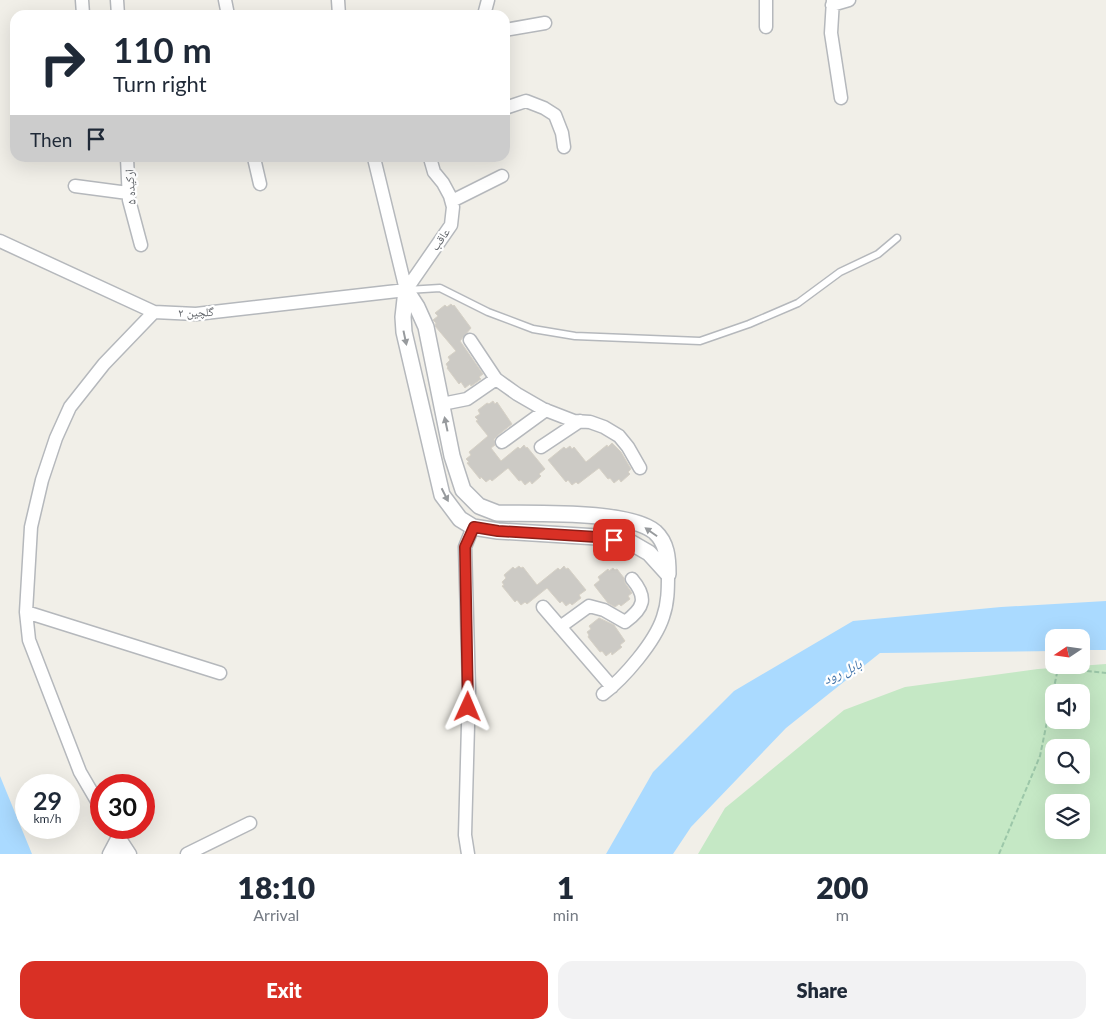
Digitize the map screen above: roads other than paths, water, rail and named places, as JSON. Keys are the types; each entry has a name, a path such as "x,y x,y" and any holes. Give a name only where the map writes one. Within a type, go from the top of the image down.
{"street":[{"path":"766,0 766,28"},
{"path":"841,98 831,33 832,2 849,0"},
{"path":"510,29 545,23"},
{"path":"510,106 526,101 544,108 555,115 562,133 564,147"},
{"name":"ارکیده ۵","path":"127,162 129,200 141,245"},
{"path":"255,162 260,184"},
{"path":"375,162 406,290 417,307 426,327 452,456 463,490 479,506 497,513 614,517 636,523 654,531 664,542 668,557 668,600 662,619 643,652 608,691 543,607"},
{"path":"431,162 434,172 443,183 452,201 502,176"},
{"path":"75,186 128,193"},
{"name":"عاقب","path":"406,290 450,225 452,201"},
{"name":"گلچین ۲","path":"0,241 154,312 196,314 406,290"},
{"path":"406,290 403,317 404,332 442,494 460,519 474,527 498,531 597,537 630,542 649,553 668,574"},
{"path":"90,789 80,772 29,640 26,612 31,527 42,480 56,438 70,407 104,364 154,312"},
{"path":"470,340 496,379 517,394 546,410 574,421 590,422 604,427 619,436 640,468"},
{"path":"442,404 467,399 496,379"},
{"path":"502,442 546,410"},
{"path":"541,447 580,421"},
{"path":"434,458 452,456"},
{"path":"468,854 465,835 469,689 465,547 474,527"},
{"path":"560,627 589,606 604,610 625,622 636,614 642,605 641,590 632,579"},
{"path":"26,612 220,673"},
{"path":"187,854 250,823"},
{"path":"109,854 114,839"},
{"path":"117,839 119,854"},
{"path":"120,839 130,854"}],"lane":[{"path":"406,290 440,288 488,312 533,328 566,334 700,341 748,324 798,303 840,272 878,254 896,238"}],"water":[{"name":"بابل رود","path":"1106,601 1106,650 1090,650 1090,629 1045,629 1045,651 880,653 786,728 691,827 673,854 606,854 653,772 734,691 853,621 1001,607"},
{"path":"0,776 15,813 15,839 26,839 32,854 0,854"}]}
